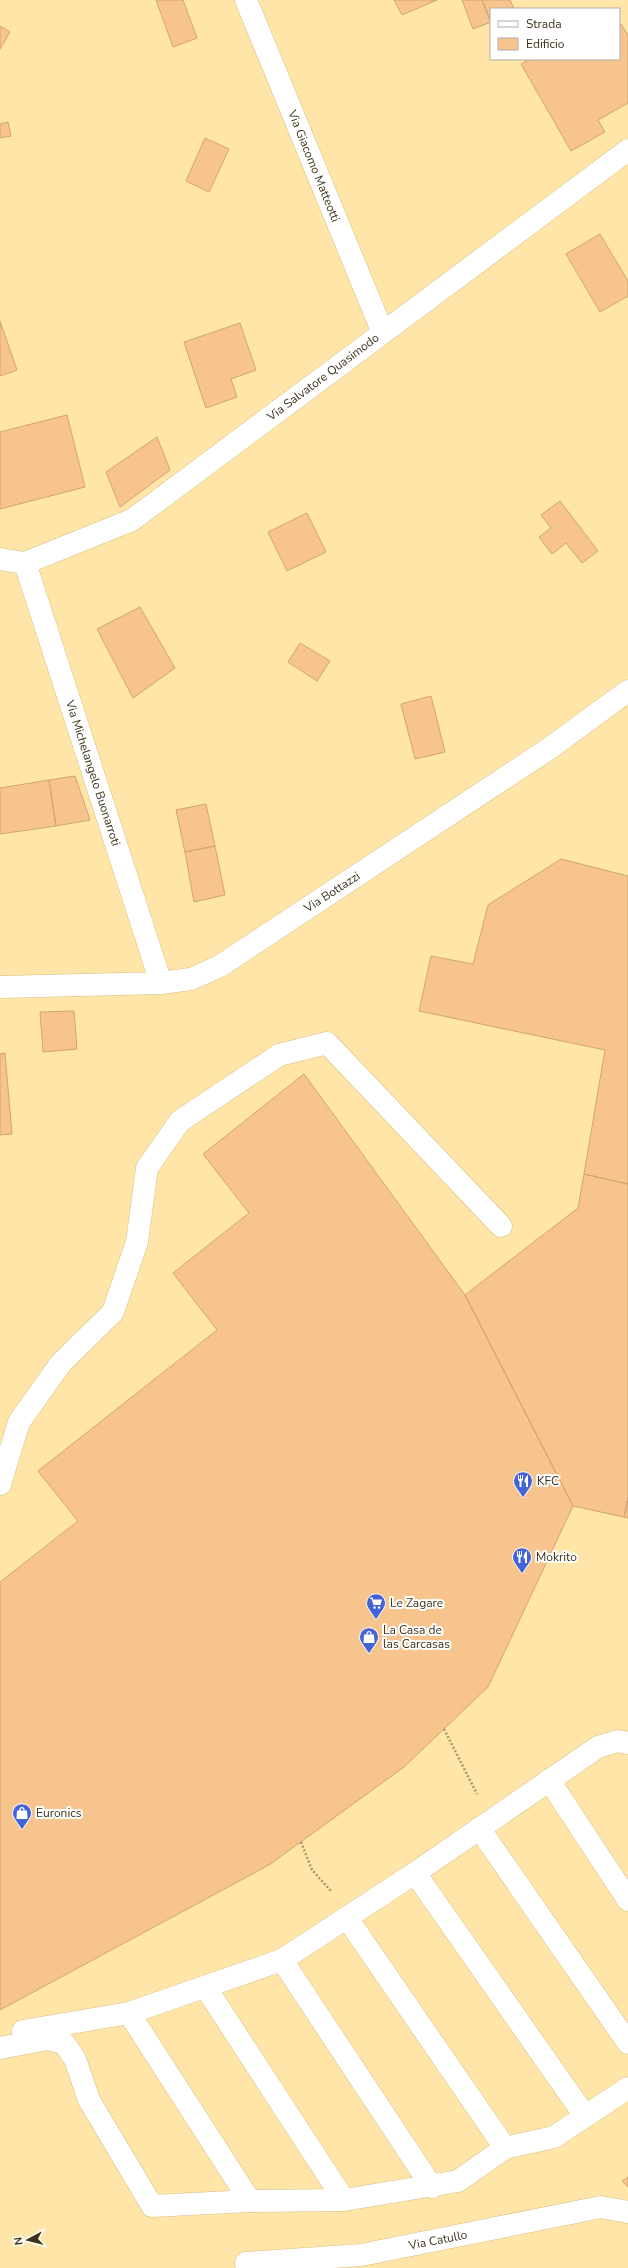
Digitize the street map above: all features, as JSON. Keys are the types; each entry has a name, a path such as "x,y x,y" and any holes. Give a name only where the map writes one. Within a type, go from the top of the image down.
{"street":[{"name":"Via Giacomo Matteotti","path":"246,0 383,333"},
{"name":"Via Salvatore Quasimodo","path":"25,563 132,520 628,150"},
{"path":"0,559 25,563"},
{"name":"Via Michelangelo Buonarroti","path":"25,563 161,983"},
{"name":"Via Bottazzi","path":"0,987 161,983 191,979 220,966 550,748 628,691"},
{"path":"0,1484 19,1422 61,1363 113,1312 137,1242 147,1168 180,1121 279,1055 327,1044 501,1226"},
{"path":"0,2035 129,2013 206,1988 282,1960 415,1873 598,1747 625,1747"},
{"path":"549,1780 628,1900"},
{"path":"485,1824 628,2043"},
{"path":"415,1873 585,2116"},
{"path":"347,1918 505,2148"},
{"path":"282,1960 432,2187"},
{"path":"206,1988 344,2200"},
{"path":"129,2013 250,2201"},
{"path":"0,2048 47,2040 64,2043 75,2059 89,2100 152,2206 250,2201 344,2200 458,2182 505,2148 554,2137 628,2088"},
{"name":"Via Catullo","path":"246,2263 361,2255 601,2207 628,2212"}],"path":[{"path":"444,1729 485,1824"},
{"path":"301,1842 312,1870 332,1892 347,1918"}],"building":[{"path":"156,0 183,0 197,38 173,47"},
{"path":"394,0 437,0 402,15"},
{"path":"462,0 482,0 490,20 490,22 473,29"},
{"path":"482,0 510,0 514,8 490,8 490,20"},
{"path":"620,24 628,35 628,103 598,120 605,132 571,151 521,64 528,60 620,60"},
{"path":"0,26 10,32 0,49"},
{"path":"8,122 11,136 0,138 0,124"},
{"path":"205,138 229,149 209,192 186,181"},
{"path":"600,234 628,281 628,296 600,312 566,254"},
{"path":"0,321 17,370 0,376"},
{"path":"240,323 256,370 231,379 237,397 206,408 184,342"},
{"path":"67,415 85,487 0,509 0,432"},
{"path":"157,437 170,470 120,507 106,472"},
{"path":"560,501 598,551 582,563 566,543 552,554 539,537 551,528 541,515"},
{"path":"307,513 326,552 287,571 268,532"},
{"path":"140,607 175,668 133,698 97,629"},
{"path":"300,643 330,661 317,681 288,662"},
{"path":"431,696 445,752 415,759 401,704"},
{"path":"75,776 90,820 56,826 49,780"},
{"path":"49,780 56,826 0,834 0,788"},
{"path":"206,804 215,846 185,852 176,810"},
{"path":"215,846 225,895 194,902 185,852"},
{"path":"561,859 628,876 628,1184 584,1174 605,1050 419,1011 431,956 473,964 488,905"},
{"path":"74,1011 77,1049 43,1052 40,1012"},
{"path":"5,1053 12,1134 0,1135 0,1054"},
{"path":"304,1074 465,1295 573,1506 488,1687 404,1767 269,1865 0,2010 0,1582 78,1521 38,1471 217,1330 173,1273 249,1213 203,1154"},
{"path":"584,1174 628,1184 628,1497 624,1517 573,1506 465,1295 578,1208"},
{"path":"628,1497 628,1518 624,1517"},
{"path":"628,2177 628,2187 622,2181"}],"place":[{"name":"KFC","path":"523,1498"},
{"name":"Mokrito","path":"522,1574"},
{"name":"Le Zagare","path":"376,1620"},
{"name":"La Casa de las Carcasas","path":"369,1654"},
{"name":"Euronics","path":"22,1830"}]}
